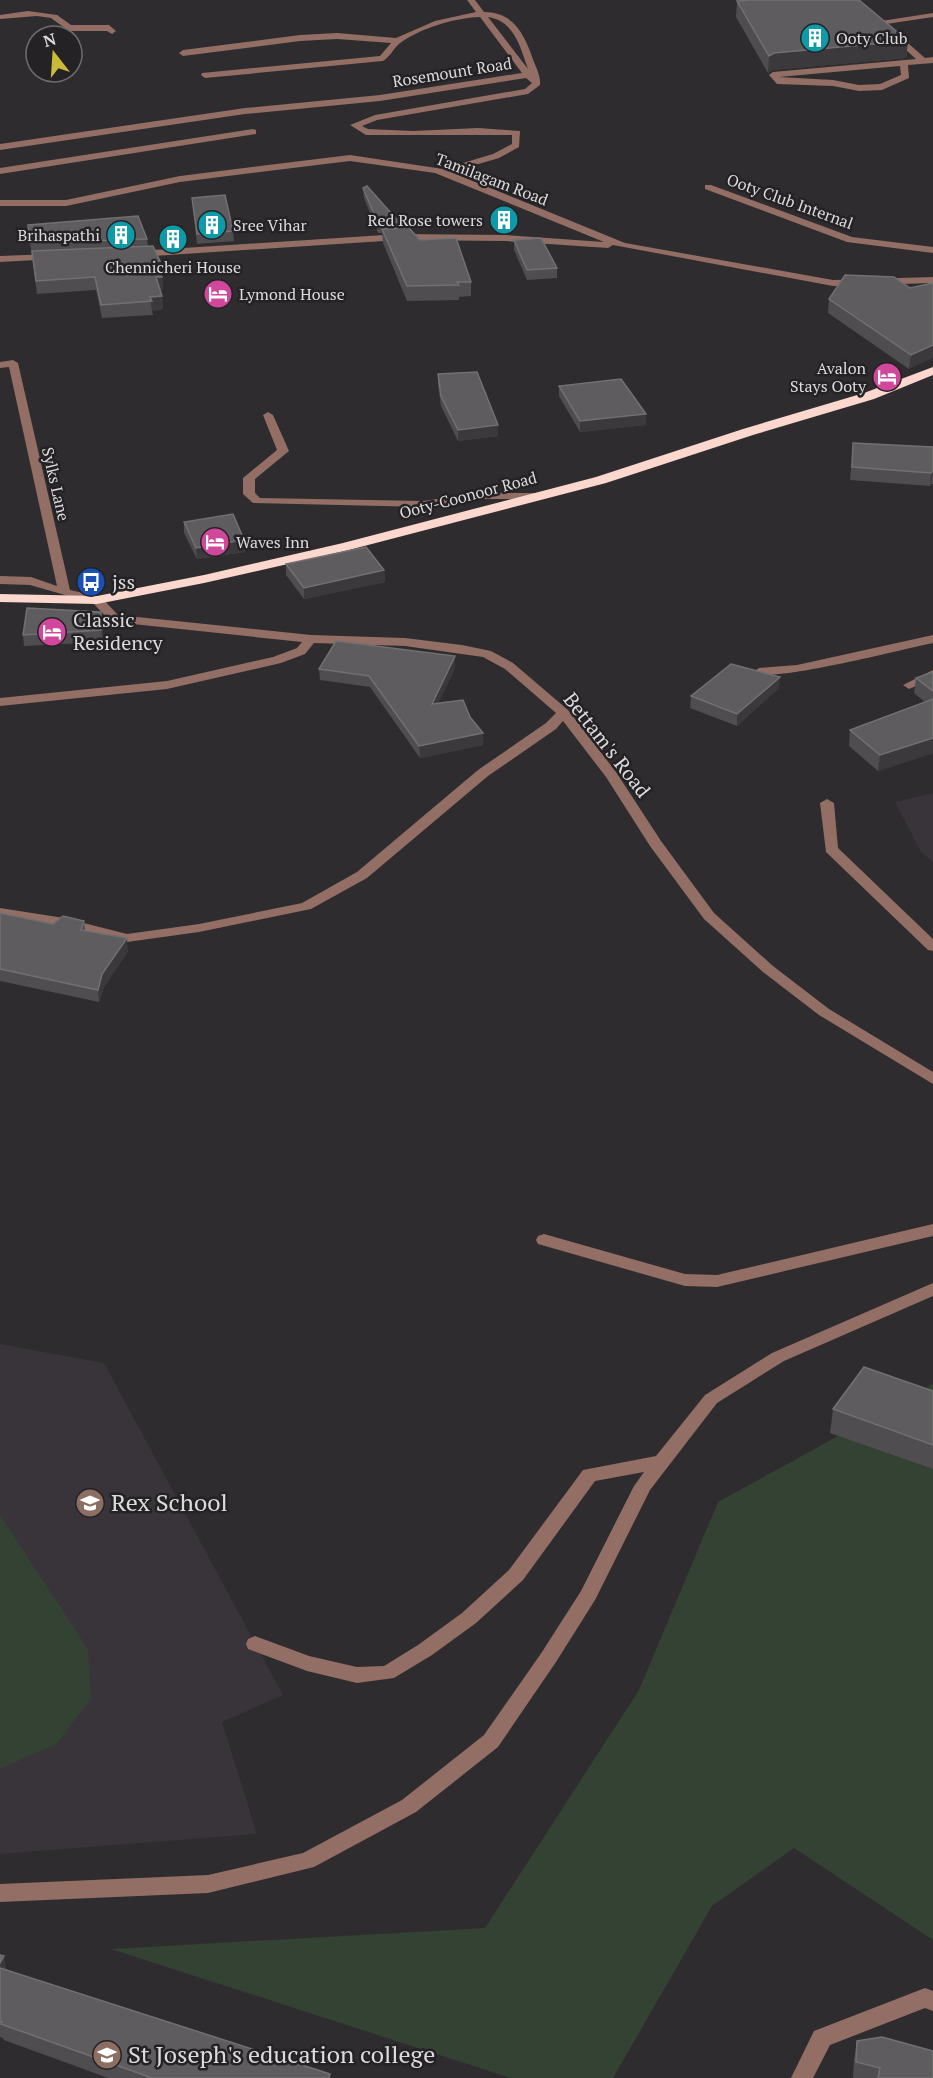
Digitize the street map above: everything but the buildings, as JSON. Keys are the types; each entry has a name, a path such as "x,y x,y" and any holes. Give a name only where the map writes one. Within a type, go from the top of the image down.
{"highway":[{"name":"Ooty-Coonoor Road","path":"0,598 97,600 204,579 345,547 601,480 869,396 933,371"}],"street":[{"path":"471,0 528,75"},
{"path":"183,53 309,37 337,36 397,41 457,17 481,13 495,14 511,22 537,83"},
{"path":"0,17 50,14 61,18 69,28 109,28 112,31"},
{"path":"928,61 879,22 933,15"},
{"path":"205,75 383,58 397,41"},
{"path":"904,64 906,76 882,87 859,88 833,83 777,81 773,75 928,61"},
{"name":"Rosemount Road","path":"0,147 244,111 380,98 528,75 537,83 528,91 375,118 355,125 366,132 517,133 516,145 443,172"},
{"path":"0,171 253,132"},
{"name":"Tamilagam Road","path":"5,203 66,203 180,179 350,158 443,172 623,246 833,283 933,280"},
{"name":"Ooty Club Internal","path":"708,187 850,240 933,250"},
{"path":"0,192 5,203"},
{"path":"122,256 399,237 506,238 623,246"},
{"path":"4,259 62,256"},
{"name":"Sylks Lane","path":"0,365 13,363 64,592"},
{"path":"268,415 283,451 249,478 249,494 257,501 424,504 475,496 536,496"},
{"path":"0,580 31,581 97,600"},
{"name":"Bettam's Road","path":"97,600 114,618 311,639 405,642 487,654 509,666 562,713 611,775 655,843 709,916 768,969 824,1012 933,1079"},
{"path":"0,702 167,685 277,660 301,651 311,639"},
{"path":"759,672 797,669 933,639"},
{"path":"909,685 933,674"},
{"path":"0,912 64,922 127,938 199,928 306,906 362,875 483,773 551,726 562,713"},
{"path":"826,803 831,849 933,947"},
{"path":"544,1240 685,1280 717,1281 933,1230"},
{"path":"0,1893 208,1884 308,1861 409,1806 490,1741 549,1657 588,1595 644,1486 711,1399 778,1357 933,1289"},
{"path":"255,1644 307,1663 357,1675 387,1673 425,1650 469,1618 516,1575 590,1475 662,1462"},
{"path":"802,2078 822,2038 925,1998 933,2001"}],"shaded area":[{"path":"933,793 933,862 921,852 895,802"},
{"name":"Rex School","path":"0,1344 104,1363 283,1695 222,1722 257,1834 0,1854"}],"green space":[{"path":"933,1384 933,1940 794,1848 712,1906 613,2078 511,2078 111,1949 485,1928 639,1690 718,1502"},
{"path":"0,1515 88,1649 91,1699 56,1744 0,1769"}],"place":[{"name":"Ooty Club","path":"815,38"},
{"name":"Red Rose towers","path":"504,220"},
{"name":"Sree Vihar","path":"212,225"},
{"name":"Brihaspathi","path":"121,235"},
{"name":"Chennicheri House","path":"173,239"},
{"name":"Lymond House","path":"218,294"},
{"name":"Avalon Stays Ooty","path":"887,377"},
{"name":"Waves Inn","path":"215,542"},
{"name":"jss","path":"91,582"},
{"name":"Classic Residency","path":"52,632"},
{"name":"Rex School","path":"90,1503"},
{"name":"St Joseph's education college","path":"107,2055"}]}
